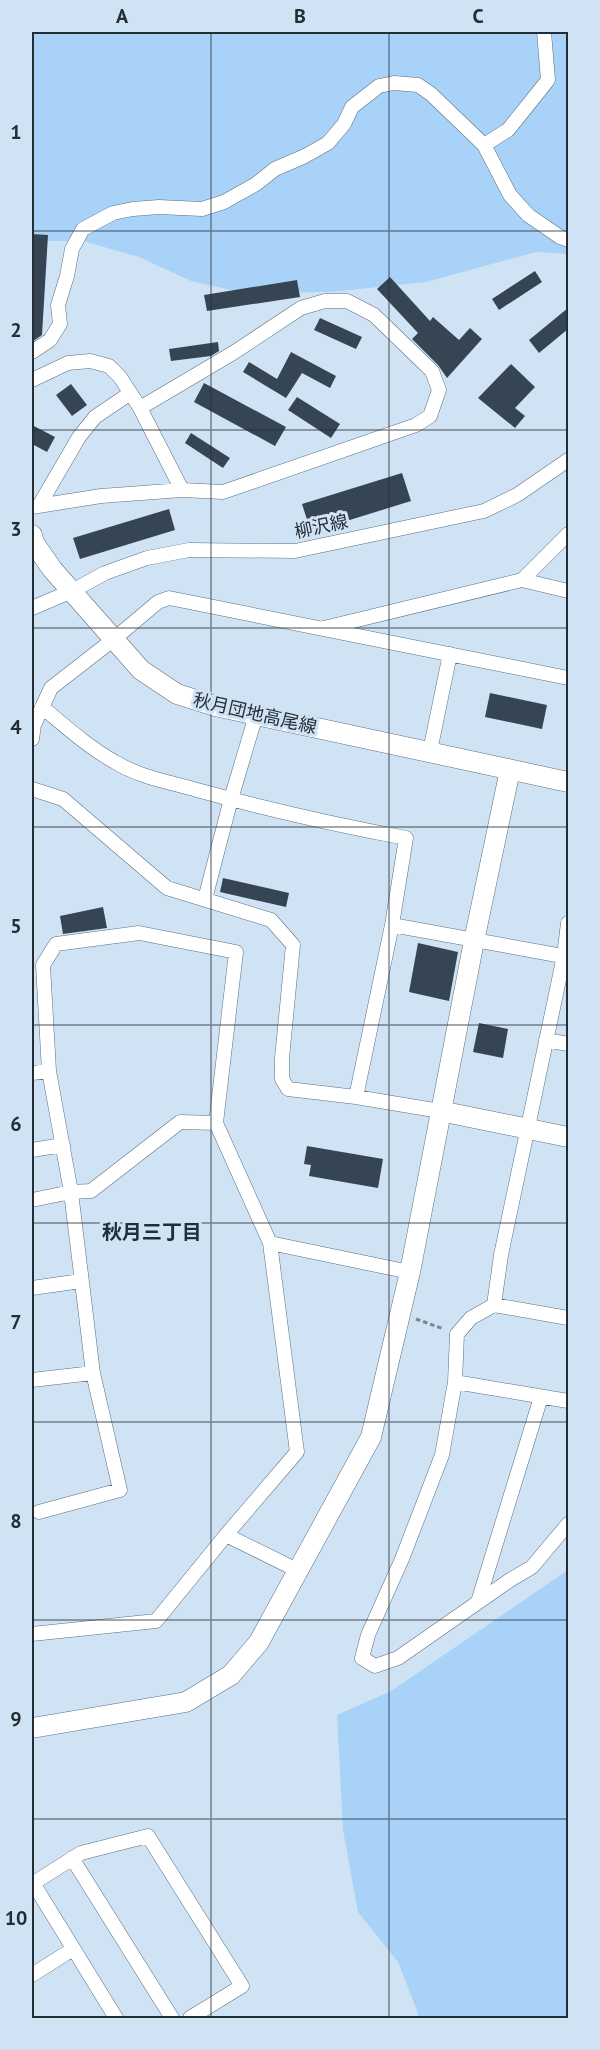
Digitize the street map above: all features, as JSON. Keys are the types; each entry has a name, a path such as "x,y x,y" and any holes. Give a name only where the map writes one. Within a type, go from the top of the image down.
{"street":[{"path":"484,145 508,130 548,80 544,32"},
{"path":"32,352 50,340 60,324 58,305 72,249 83,230 113,213 133,209 159,207 202,209 224,202 256,184 275,169 328,143 344,124 352,107 379,86 394,83 418,85 431,94 484,145 501,179 528,215 568,240"},
{"path":"36,506 101,496 182,490 223,492 416,425 430,416 439,390 432,371 374,315 347,301 325,301 301,309 233,353 140,408"},
{"path":"32,380 68,363 90,361 109,366 120,377 140,408 182,490"},
{"path":"36,506 79,437 95,417 129,394"},
{"name":"柳沢線","path":"32,608 72,591 105,573 147,558 189,550 295,551 484,511 517,495 568,460"},
{"path":"522,580 568,534"},
{"name":"秋月団地高尾線","path":"32,535 34,543 52,569 141,670 177,694 215,706 568,782"},
{"path":"319,629 522,580 568,591"},
{"path":"32,739 34,725 51,688 158,602 169,598 568,678"},
{"path":"430,751 450,654"},
{"path":"42,707 77,736 116,763 149,776 350,828 406,838 392,925 356,1097"},
{"path":"205,899 256,715"},
{"path":"32,1728 186,1702 231,1675 259,1642 370,1437 410,1272 474,941 510,770"},
{"path":"32,789 63,799 167,888 271,920 293,945 282,1058 282,1079 288,1089 441,1111 568,1137"},
{"path":"494,1305 501,1255 566,956 568,923"},
{"path":"392,925 566,956"},
{"path":"32,1634 156,1620 297,1452 270,1243 216,1123 236,952 139,933 56,944 42,966 49,1071 71,1192 93,1373 120,1490 39,1512"},
{"path":"546,1040 568,1044"},
{"path":"32,1073 49,1071"},
{"path":"32,1200 71,1192 91,1191 180,1122 216,1123"},
{"path":"32,1150 63,1145"},
{"path":"270,1243 410,1272"},
{"path":"32,1288 81,1281"},
{"path":"568,1318 494,1305 471,1318 457,1334 455,1382 442,1455 402,1559 368,1635 362,1658 375,1666 398,1658 532,1567 568,1524"},
{"path":"32,1380 93,1373"},
{"path":"455,1382 568,1401"},
{"path":"478,1602 541,1397"},
{"path":"226,1535 297,1570"},
{"path":"116,2019 32,1884 81,1853 148,1836 242,1986 190,2019"},
{"path":"72,1858 172,2019"},
{"path":"32,1976 73,1948"}],"path":[{"path":"401,1314 457,1334"}],"shaded area":[{"path":"32,32 568,32 568,254 536,252 426,282 330,292 245,293 191,281 139,257 83,241 32,241"},
{"path":"568,1570 568,2018 418,2018 398,1962 358,1912 343,1830 337,1715 391,1691"}],"building":[{"path":"32,234 48,235 42,335 32,342"},
{"path":"535,271 542,282 499,310 492,299"},
{"path":"390,277 430,321 433,317 459,340 470,328 482,339 447,378 438,365 412,339 418,333 377,289"},
{"path":"297,280 300,297 207,311 204,295"},
{"path":"568,308 568,329 539,353 529,340"},
{"path":"320,318 362,337 356,349 314,330"},
{"path":"218,342 219,351 211,356 171,361 169,349"},
{"path":"291,352 336,376 330,388 302,373 286,398 243,372 249,362 277,379"},
{"path":"511,364 535,387 515,408 525,416 515,428 478,398"},
{"path":"204,383 286,427 275,446 194,402"},
{"path":"71,384 87,405 72,416 56,395"},
{"path":"297,397 340,424 331,438 288,410"},
{"path":"32,425 55,437 47,452 32,444"},
{"path":"191,433 230,458 223,468 185,443"},
{"path":"402,473 411,501 311,532 302,504"},
{"path":"169,509 175,530 80,559 73,538"},
{"path":"490,693 547,705 542,729 485,717"},
{"path":"223,878 289,893 286,907 220,892"},
{"path":"103,907 107,928 63,934 60,916"},
{"path":"418,943 458,952 449,1001 409,992"},
{"path":"479,1023 508,1029 503,1058 473,1052"},
{"path":"307,1146 383,1159 378,1188 309,1176 311,1165 304,1164"}],"district":[{"name":"秋月三丁目","path":"152,1232"}]}
